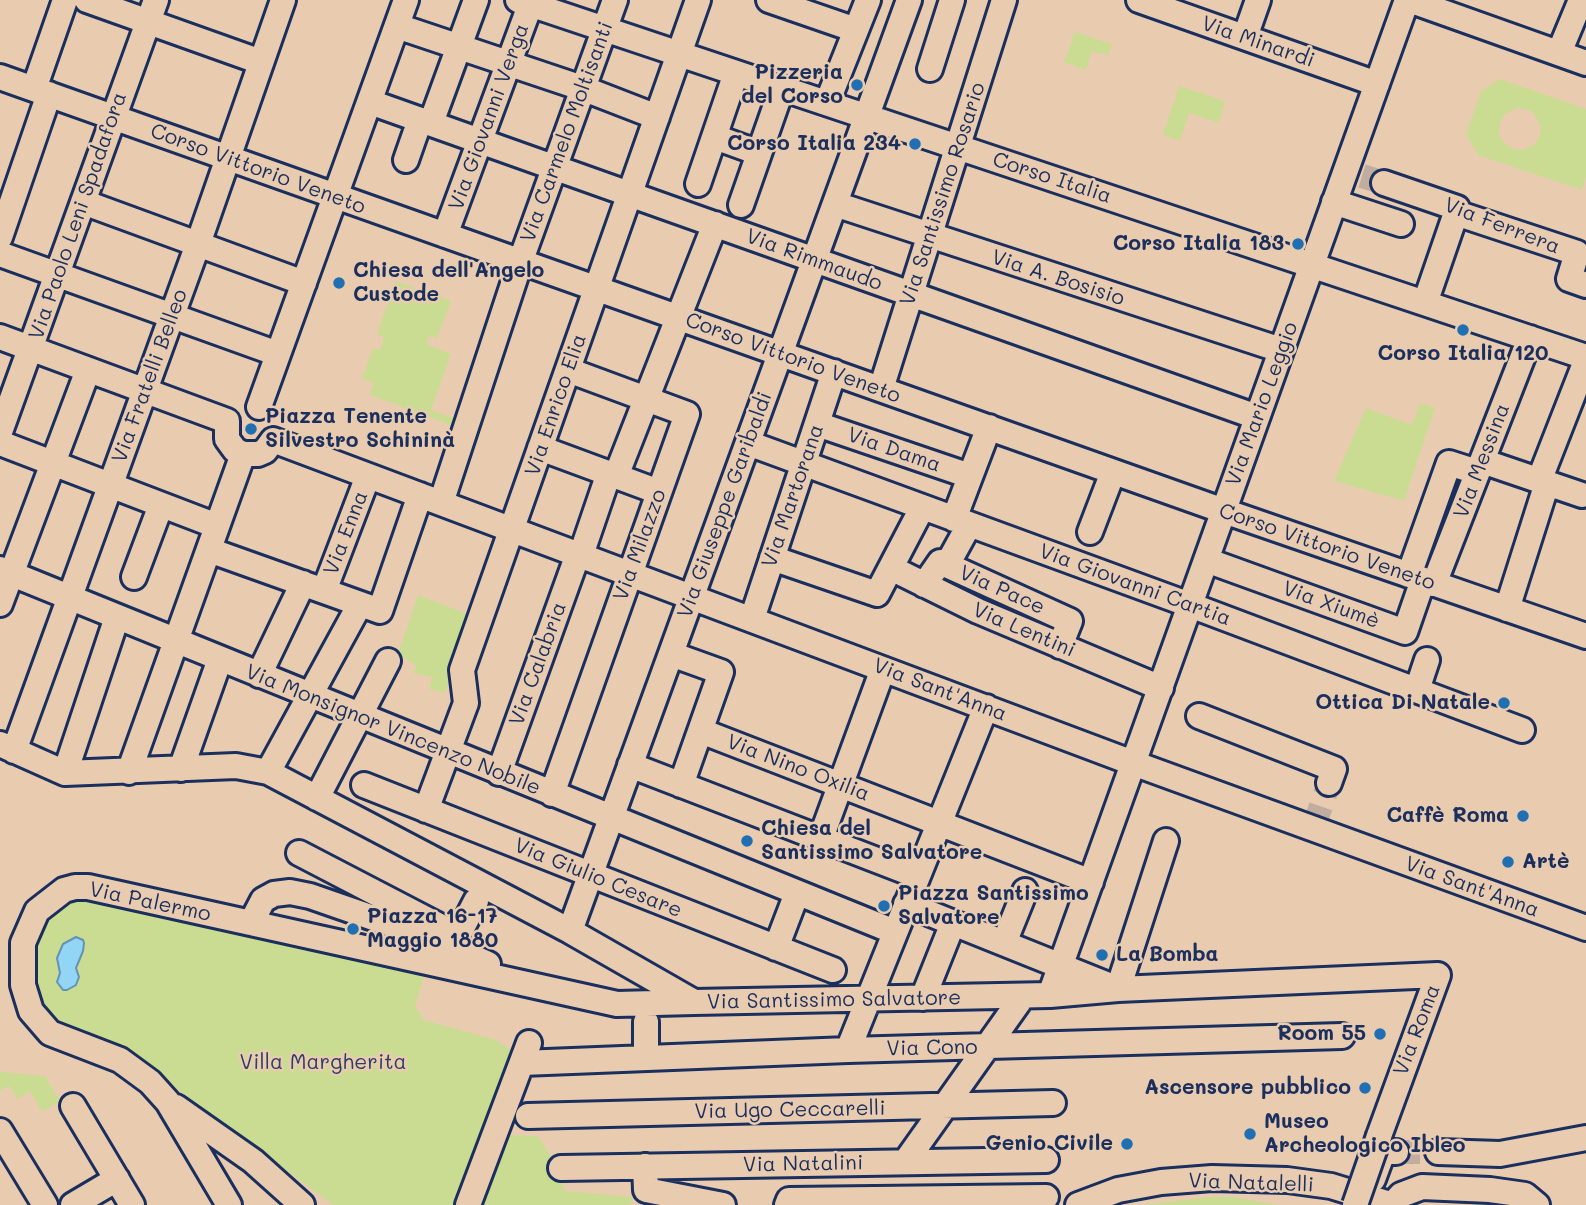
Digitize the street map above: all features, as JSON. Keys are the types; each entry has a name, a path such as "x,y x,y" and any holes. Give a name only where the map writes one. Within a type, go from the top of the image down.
{"street":[{"path":"0,237 10,179 41,92 65,0"},
{"path":"87,0 152,11 261,62"},
{"path":"259,407 406,0"},
{"path":"406,160 459,48 476,0"},
{"name":"Via Carmelo Moltisanti","path":"360,604 380,611 430,499 615,0"},
{"name":"Via Enrico Elia","path":"426,810 466,703 462,670 698,0"},
{"path":"769,0 812,7 856,30"},
{"path":"827,103 868,0"},
{"name":"Via Giuseppe Garibaldi","path":"570,931 909,0"},
{"path":"930,69 952,0"},
{"name":"Via Santissimo Rosario","path":"881,389 1004,0"},
{"name":"Via Minardi","path":"1139,0 1377,84"},
{"path":"1245,37 1258,0"},
{"path":"1408,0 1586,63"},
{"name":"Via Mario Leggio","path":"1050,995 1334,202 1364,177 1377,84 1408,0"},
{"path":"1559,53 1581,0"},
{"name":"Via Fratelli Belleo","path":"7,747 70,597 111,485 261,62 277,2"},
{"name":"Corso Italia","path":"527,2 1586,359"},
{"name":"Via Giovanni Verga","path":"446,235 527,2"},
{"name":"Via Paolo Leni Spadafora","path":"0,432 152,11"},
{"path":"397,26 582,88 657,117"},
{"path":"698,184 736,73"},
{"name":"Corso Vittorio Veneto","path":"0,77 1113,472 1586,636"},
{"path":"741,205 782,88"},
{"name":"Via Rimmaudo","path":"370,102 1257,417"},
{"path":"715,137 759,153"},
{"name":"Via Ferrera","path":"1364,177 1457,208 1456,213 1577,253 1569,279 1586,285"},
{"path":"83,202 304,283"},
{"path":"1334,202 1401,224"},
{"name":"Via A. Bosisio","path":"835,204 1282,350"},
{"path":"1425,303 1456,213"},
{"name":"Via Calabria","path":"499,773 579,555 646,400 715,224"},
{"path":"0,254 278,354"},
{"path":"0,337 216,417 243,407 259,407 268,413 275,431 285,444 258,454 243,454 234,450 216,417"},
{"name":"Via Messina","path":"1422,579 1479,467 1530,338"},
{"path":"1507,609 1543,482 1586,359"},
{"path":"0,604 6,571 53,464 88,370"},
{"name":"Via Milazzo","path":"552,794 687,414 568,370"},
{"name":"Via Martorana","path":"752,619 834,372"},
{"name":"Via Dama","path":"817,424 970,476"},
{"name":"Via Pace","path":"947,565 961,522 970,476 989,427"},
{"path":"0,443 217,526"},
{"name":"Via Giovanni Cartia","path":"747,443 1522,730"},
{"name":"Via Sant'Anna","path":"285,444 1133,763 1586,928"},
{"path":"540,448 659,492"},
{"path":"129,772 243,454"},
{"path":"1479,467 1543,482 1582,495"},
{"path":"1090,532 1113,472"},
{"name":"Via Enna","path":"259,675 314,587 368,476"},
{"path":"134,577 162,505"},
{"path":"772,558 877,594 922,508"},
{"path":"209,550 360,604 268,772"},
{"name":"Via Xiumè","path":"1206,560 1405,632 1422,579"},
{"name":"Via Pace","path":"923,585 940,562 947,565 1070,621 1060,646"},
{"name":"Via Lentini","path":"891,568 978,611 1161,688"},
{"name":"Via Monsignor Vincenzo Nobile","path":"6,571 894,936"},
{"path":"65,773 117,617"},
{"path":"671,654 721,672 681,785"},
{"path":"181,769 220,659"},
{"path":"1417,690 1427,660"},
{"path":"317,798 388,661"},
{"path":"818,835 840,785 883,668"},
{"path":"848,1050 986,708"},
{"path":"1199,716 1334,769 1329,783"},
{"name":"Via Nino Oxilia","path":"701,731 1091,882"},
{"name":"Via Santissimo Salvatore","path":"7,747 65,773 236,766 268,772 570,931 653,1003 1023,996 1118,989 1438,975"},
{"path":"630,765 919,873"},
{"name":"Via Giulio Cesare","path":"364,785 833,970"},
{"path":"906,904 951,931 1008,934 1061,966 1118,989 1166,841"},
{"path":"299,853 489,953 486,969"},
{"name":"Via Palermo","path":"229,1205 168,1102 150,1082 120,1059 50,1033 31,1011 21,973 23,943 37,911 44,903 64,890 88,887 247,922 486,969"},
{"path":"1008,934 1025,891"},
{"path":"247,922 263,900 274,894 290,892 310,896 428,937 486,969 617,1004 653,1003 646,1058"},
{"path":"776,948 793,895"},
{"path":"458,936 476,901"},
{"path":"923,999 951,931"},
{"name":"Via Roma","path":"1361,1200 1387,1144 1438,975"},
{"path":"906,1161 1023,996"},
{"name":"Via Cono","path":"468,1205 526,1053 646,1058 1342,1036"},
{"path":"168,1102 253,1161 302,1205"},
{"name":"Via Ugo Ceccarelli","path":"528,1116 1053,1103"},
{"path":"73,1106 132,1205"},
{"path":"0,1131 46,1205"},
{"path":"1438,1152 1500,1154 1586,1138"},
{"path":"208,1168 210,1159 216,1152 233,1147"},
{"name":"Via Natalini","path":"561,1168 1046,1160"},
{"path":"645,1166 646,1190 723,1205"},
{"name":"Via Natalelli","path":"1078,1205 1118,1190 1161,1182 1212,1178 1287,1180 1331,1186 1361,1200 1393,1205"},
{"path":"73,1205 117,1179"},
{"path":"1393,1205 1401,1195 1422,1187 1490,1190 1525,1195 1537,1205"},
{"path":"787,1205 789,1200 1046,1197"}],"green space":[{"path":"1075,32 1112,44 1108,55 1092,51 1086,70 1064,62"},
{"path":"1500,79 1586,109 1586,177 1582,190 1478,155 1466,134 1481,91","holes":["1517,108 1529,110 1535,115 1541,128 1540,135 1535,144 1522,150 1511,148 1502,141 1499,133 1500,122 1504,115"]},
{"path":"1179,86 1225,101 1219,123 1189,113 1180,141 1163,135"},
{"path":"396,281 451,301 437,338 429,336 426,344 451,354 431,410 461,421 459,428 370,395 374,383 362,379 373,348 380,350 384,337 377,334"},
{"path":"1420,403 1435,408 1404,501 1334,481 1366,408 1412,425"},
{"path":"418,595 473,616 445,693 429,689 432,677 413,673 417,666 398,654"},
{"name":"Villa Margherita","path":"81,897 424,976 415,1006 424,1020 496,1040 517,1054 461,1205 333,1205 130,1054 60,1026 46,1014 39,1001 34,986 32,951 49,915 63,903"},
{"path":"0,1072 45,1076 60,1101 42,1112 30,1091 18,1099 9,1086 0,1091"},
{"path":"503,1135 538,1136 555,1163 565,1191 633,1197 631,1205 475,1205"},
{"path":"1208,1197 1233,1197 1279,1205 1143,1205"}],"water":[{"path":"76,937 84,943 76,968 79,977 76,985 63,990 57,982 60,973 57,958 63,944"}],"tunnel":[{"path":"1362,176 1384,183"},
{"path":"1313,829 1329,783"},
{"path":"1396,1152 1438,1152"}],"place":[{"name":"Pizzeria del Corso","path":"857,85"},
{"name":"Corso Italia 234","path":"915,144"},
{"name":"Corso Italia 183","path":"1298,244"},
{"name":"Chiesa dell'Angelo Custode","path":"339,283"},
{"name":"Corso Italia 120","path":"1463,330"},
{"name":"Piazza Tenente Silvestro Schininà","path":"251,429"},
{"name":"Ottica Di Natale","path":"1504,703"},
{"name":"Caffè Roma","path":"1523,816"},
{"name":"Chiesa del Santissimo Salvatore","path":"747,841"},
{"name":"Artè","path":"1508,862"},
{"name":"Piazza Santissimo Salvatore","path":"884,906"},
{"name":"Piazza 16-17 Maggio 1880","path":"353,929"},
{"name":"La Bomba","path":"1102,955"},
{"name":"Room 55","path":"1380,1034"},
{"name":"Ascensore pubblico","path":"1365,1088"},
{"name":"Museo Archeologico Ibleo","path":"1250,1134"},
{"name":"Genio Civile","path":"1127,1144"}]}
